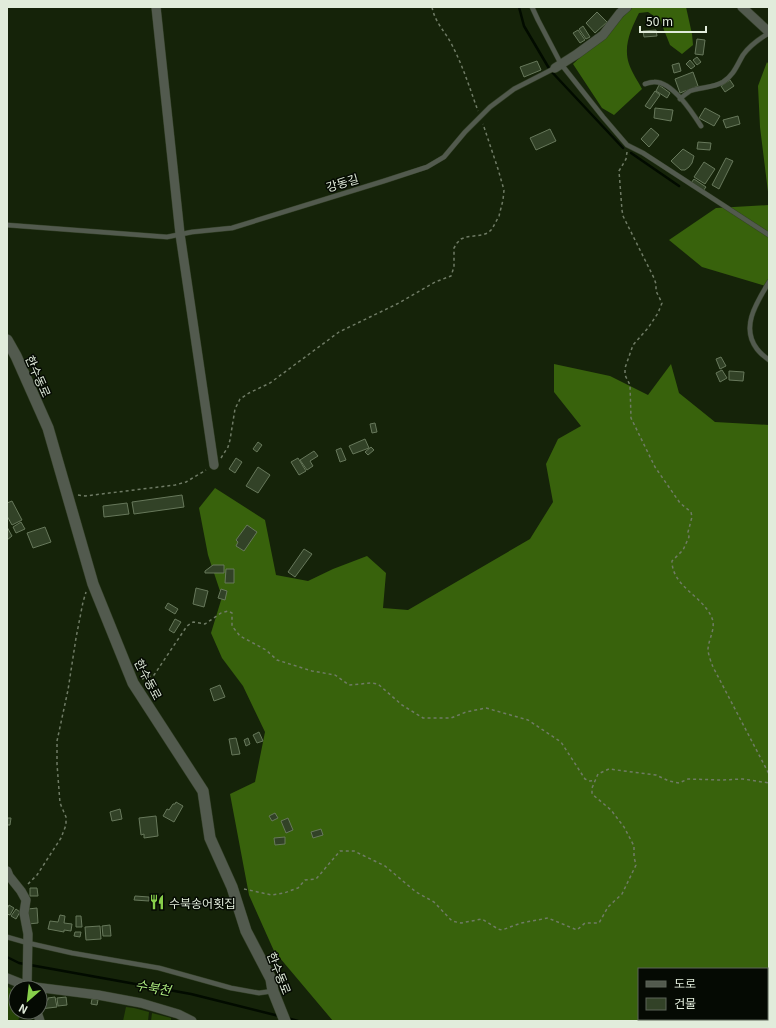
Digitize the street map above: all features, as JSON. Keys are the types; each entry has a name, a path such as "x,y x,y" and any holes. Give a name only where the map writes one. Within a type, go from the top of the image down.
{"street":[{"path":"156,7 180,234 214,465"},
{"name":"강동길","path":"558,66 603,35 620,13 627,7"},
{"path":"742,7 769,32"},
{"name":"한수동로","path":"7,340 16,356 48,428 91,577 133,682 203,791 210,838 232,887 246,931 271,979 273,991 285,1021"},
{"path":"7,871 26,900 24,913 28,934 27,980"},
{"path":"48,989 98,995 141,1003 178,1014 192,1021"}],"lane":[{"path":"532,7 558,66 627,145 643,153 769,235"},
{"path":"680,99 689,92 700,88 707,88 723,82 735,70 744,54 757,40 769,32"},
{"name":"강동길","path":"7,225 167,237 192,232 232,228 427,167 444,157 490,106 514,89 558,66"},
{"path":"645,84 654,82 661,83 672,89 694,115 701,126"},
{"path":"769,282 759,298 750,320 751,339 757,350 769,360"},
{"path":"7,937 28,947 159,968 231,988 259,993 273,991"}],"path":[{"path":"67,494 85,496 175,485 186,482 214,465 222,457 228,447 234,409 240,399 270,383 339,332 399,303 435,282 451,276 454,267 454,248 461,239 482,235 488,233 492,229 499,216 504,190 480,116 457,56 452,44 440,28 432,7"},
{"path":"627,145 626,160 619,171 623,216 654,278 656,291 662,303 658,313 648,328 633,345 625,368 625,375 630,385 631,418 655,467 680,502 690,512 692,517 688,532 690,537 683,550 672,561 672,567 680,583 699,600 711,615 714,626 708,650 712,667 769,774"},
{"path":"21,891 37,875 61,838 66,825 66,817 60,803 57,741 68,690 83,602 91,577"},
{"path":"133,682 154,674 187,626 193,622 205,624 228,610 232,613 232,626 240,636 266,650 277,660 312,671 335,675 349,685 371,683 378,684 402,704 423,718 452,718 466,712 486,708 528,720 561,742 585,779 590,781 596,780"},
{"path":"232,887 272,895 284,893 298,888 305,880 316,879 340,851 354,851 385,866 416,892 434,902 452,921 461,923 482,920 502,930 521,923 548,918 577,930 585,923 599,923 608,907 622,894 636,865 634,846 624,827 611,810 592,794 592,788 598,774 609,769 656,774 669,781 679,783 688,779 743,779 769,783"}],"green space":[{"path":"633,7 686,7 693,45 682,54 670,45 660,20 648,12 639,13 627,44 627,57 633,74 642,89 614,115 602,108 573,64"},
{"path":"767,62 769,65 769,200 760,127 758,86"},
{"path":"769,205 769,287 702,267 669,240 716,208"},
{"path":"554,364 610,376 648,395 671,364 679,393 715,422 769,425 769,1021 333,1021 274,951 249,895 230,794 255,782 265,732 243,686 222,658 211,633 222,597 208,555 199,508 215,488 265,520 276,575 308,581 333,569 367,556 386,573 383,608 408,610 530,539 553,502 546,464 558,439 581,426 554,392"},
{"path":"8,987 8,1020 18,1020 7,1021"},
{"path":"126,1007 149,1012 148,1021 123,1021"},
{"path":"152,1013 171,1018 171,1021 151,1021"}],"building":[{"path":"597,12 607,22 595,33 586,23"},
{"path":"583,26 590,37 586,39 579,29"},
{"path":"578,30 585,40 580,43 573,33"},
{"path":"656,30 657,36 644,37 643,31"},
{"path":"697,39 705,40 703,55 695,54"},
{"path":"697,57 701,62 697,65 693,60"},
{"path":"690,60 695,66 691,69 686,64"},
{"path":"537,61 541,70 524,77 520,67"},
{"path":"679,63 681,71 674,73 672,65"},
{"path":"693,72 698,86 680,93 675,79"},
{"path":"730,80 734,86 725,92 721,86"},
{"path":"659,85 670,93 667,98 656,91"},
{"path":"655,91 660,95 650,109 645,106"},
{"path":"655,108 673,110 671,121 654,118"},
{"path":"705,108 720,116 714,126 699,118"},
{"path":"738,116 740,124 726,128 723,120"},
{"path":"651,128 659,135 649,147 641,139"},
{"path":"550,129 556,141 536,150 530,138"},
{"path":"698,142 711,143 710,150 697,149"},
{"path":"683,149 694,156 689,167 685,170 681,170 671,161"},
{"path":"726,158 733,161 719,189 712,185"},
{"path":"704,162 715,169 705,184 694,177"},
{"path":"694,179 706,187 703,191 691,183"},
{"path":"721,357 726,366 720,369 716,359"},
{"path":"722,370 727,378 720,382 716,373"},
{"path":"729,371 744,372 743,381 729,380"},
{"path":"375,423 377,432 372,433 370,424"},
{"path":"365,439 369,448 353,454 349,446"},
{"path":"258,442 262,445 257,452 253,449"},
{"path":"371,447 374,450 368,455 365,452"},
{"path":"341,448 346,460 340,462 336,450"},
{"path":"314,451 318,456 310,461 313,466 307,470 300,460"},
{"path":"236,458 242,462 235,473 229,469"},
{"path":"298,458 306,471 299,475 291,462"},
{"path":"258,467 270,475 258,493 246,486"},
{"path":"182,495 184,507 134,514 132,502"},
{"path":"12,501 22,520 12,525 7,516 7,503"},
{"path":"127,503 129,514 104,517 103,506"},
{"path":"21,522 25,529 16,533 13,527"},
{"path":"247,525 257,532 244,551 236,546 238,542 236,540"},
{"path":"7,527 12,536 7,540"},
{"path":"45,527 51,542 33,548 27,533"},
{"path":"304,549 312,554 295,577 288,572"},
{"path":"213,565 224,565 224,573 205,573 205,571"},
{"path":"226,569 234,569 234,583 225,583"},
{"path":"196,588 208,591 204,607 193,604"},
{"path":"221,589 227,591 225,600 218,598"},
{"path":"168,603 178,609 175,614 165,608"},
{"path":"175,619 181,622 174,633 169,630"},
{"path":"220,685 225,697 214,701 210,689"},
{"path":"259,732 263,741 257,743 253,735"},
{"path":"236,738 240,754 232,755 229,739"},
{"path":"248,738 250,744 246,746 244,740"},
{"path":"176,802 183,806 174,822 163,816 167,809 169,810"},
{"path":"120,809 122,819 112,821 110,812"},
{"path":"275,813 278,818 272,821 269,816"},
{"path":"156,816 158,836 144,838 144,834 141,835 139,818"},
{"path":"7,818 11,818 10,825 7,825"},
{"path":"288,818 293,830 286,833 281,821"},
{"path":"321,829 323,835 313,838 311,832"},
{"path":"285,837 285,844 275,845 274,838"},
{"path":"30,888 37,888 38,896 30,896"},
{"path":"135,896 149,897 149,901 134,900"},
{"path":"9,905 14,908 10,915 7,914"},
{"path":"37,908 38,923 28,924 28,909"},
{"path":"16,909 20,912 16,919 11,916"},
{"path":"60,915 65,916 64,923 72,924 71,931 64,930 64,932 48,929 50,921 58,922"},
{"path":"76,916 81,916 82,927 76,927"},
{"path":"110,925 111,936 103,936 102,926"},
{"path":"100,926 101,939 86,940 85,927"},
{"path":"75,932 81,932 80,937 74,936"},
{"path":"55,997 57,1007 48,1008 48,998"},
{"path":"66,997 67,1005 58,1006 57,998"},
{"path":"92,999 98,1000 97,1005 91,1004"}],"waterway":[{"path":"519,7 524,26 550,70 623,148"},
{"path":"631,153 679,186"},
{"name":"수북천","path":"7,957 19,963 191,994 279,1016"},
{"name":"수북천","path":"287,1018 298,1021"}],"place":[{"name":"수북송어횟집","path":"157,902"}]}
